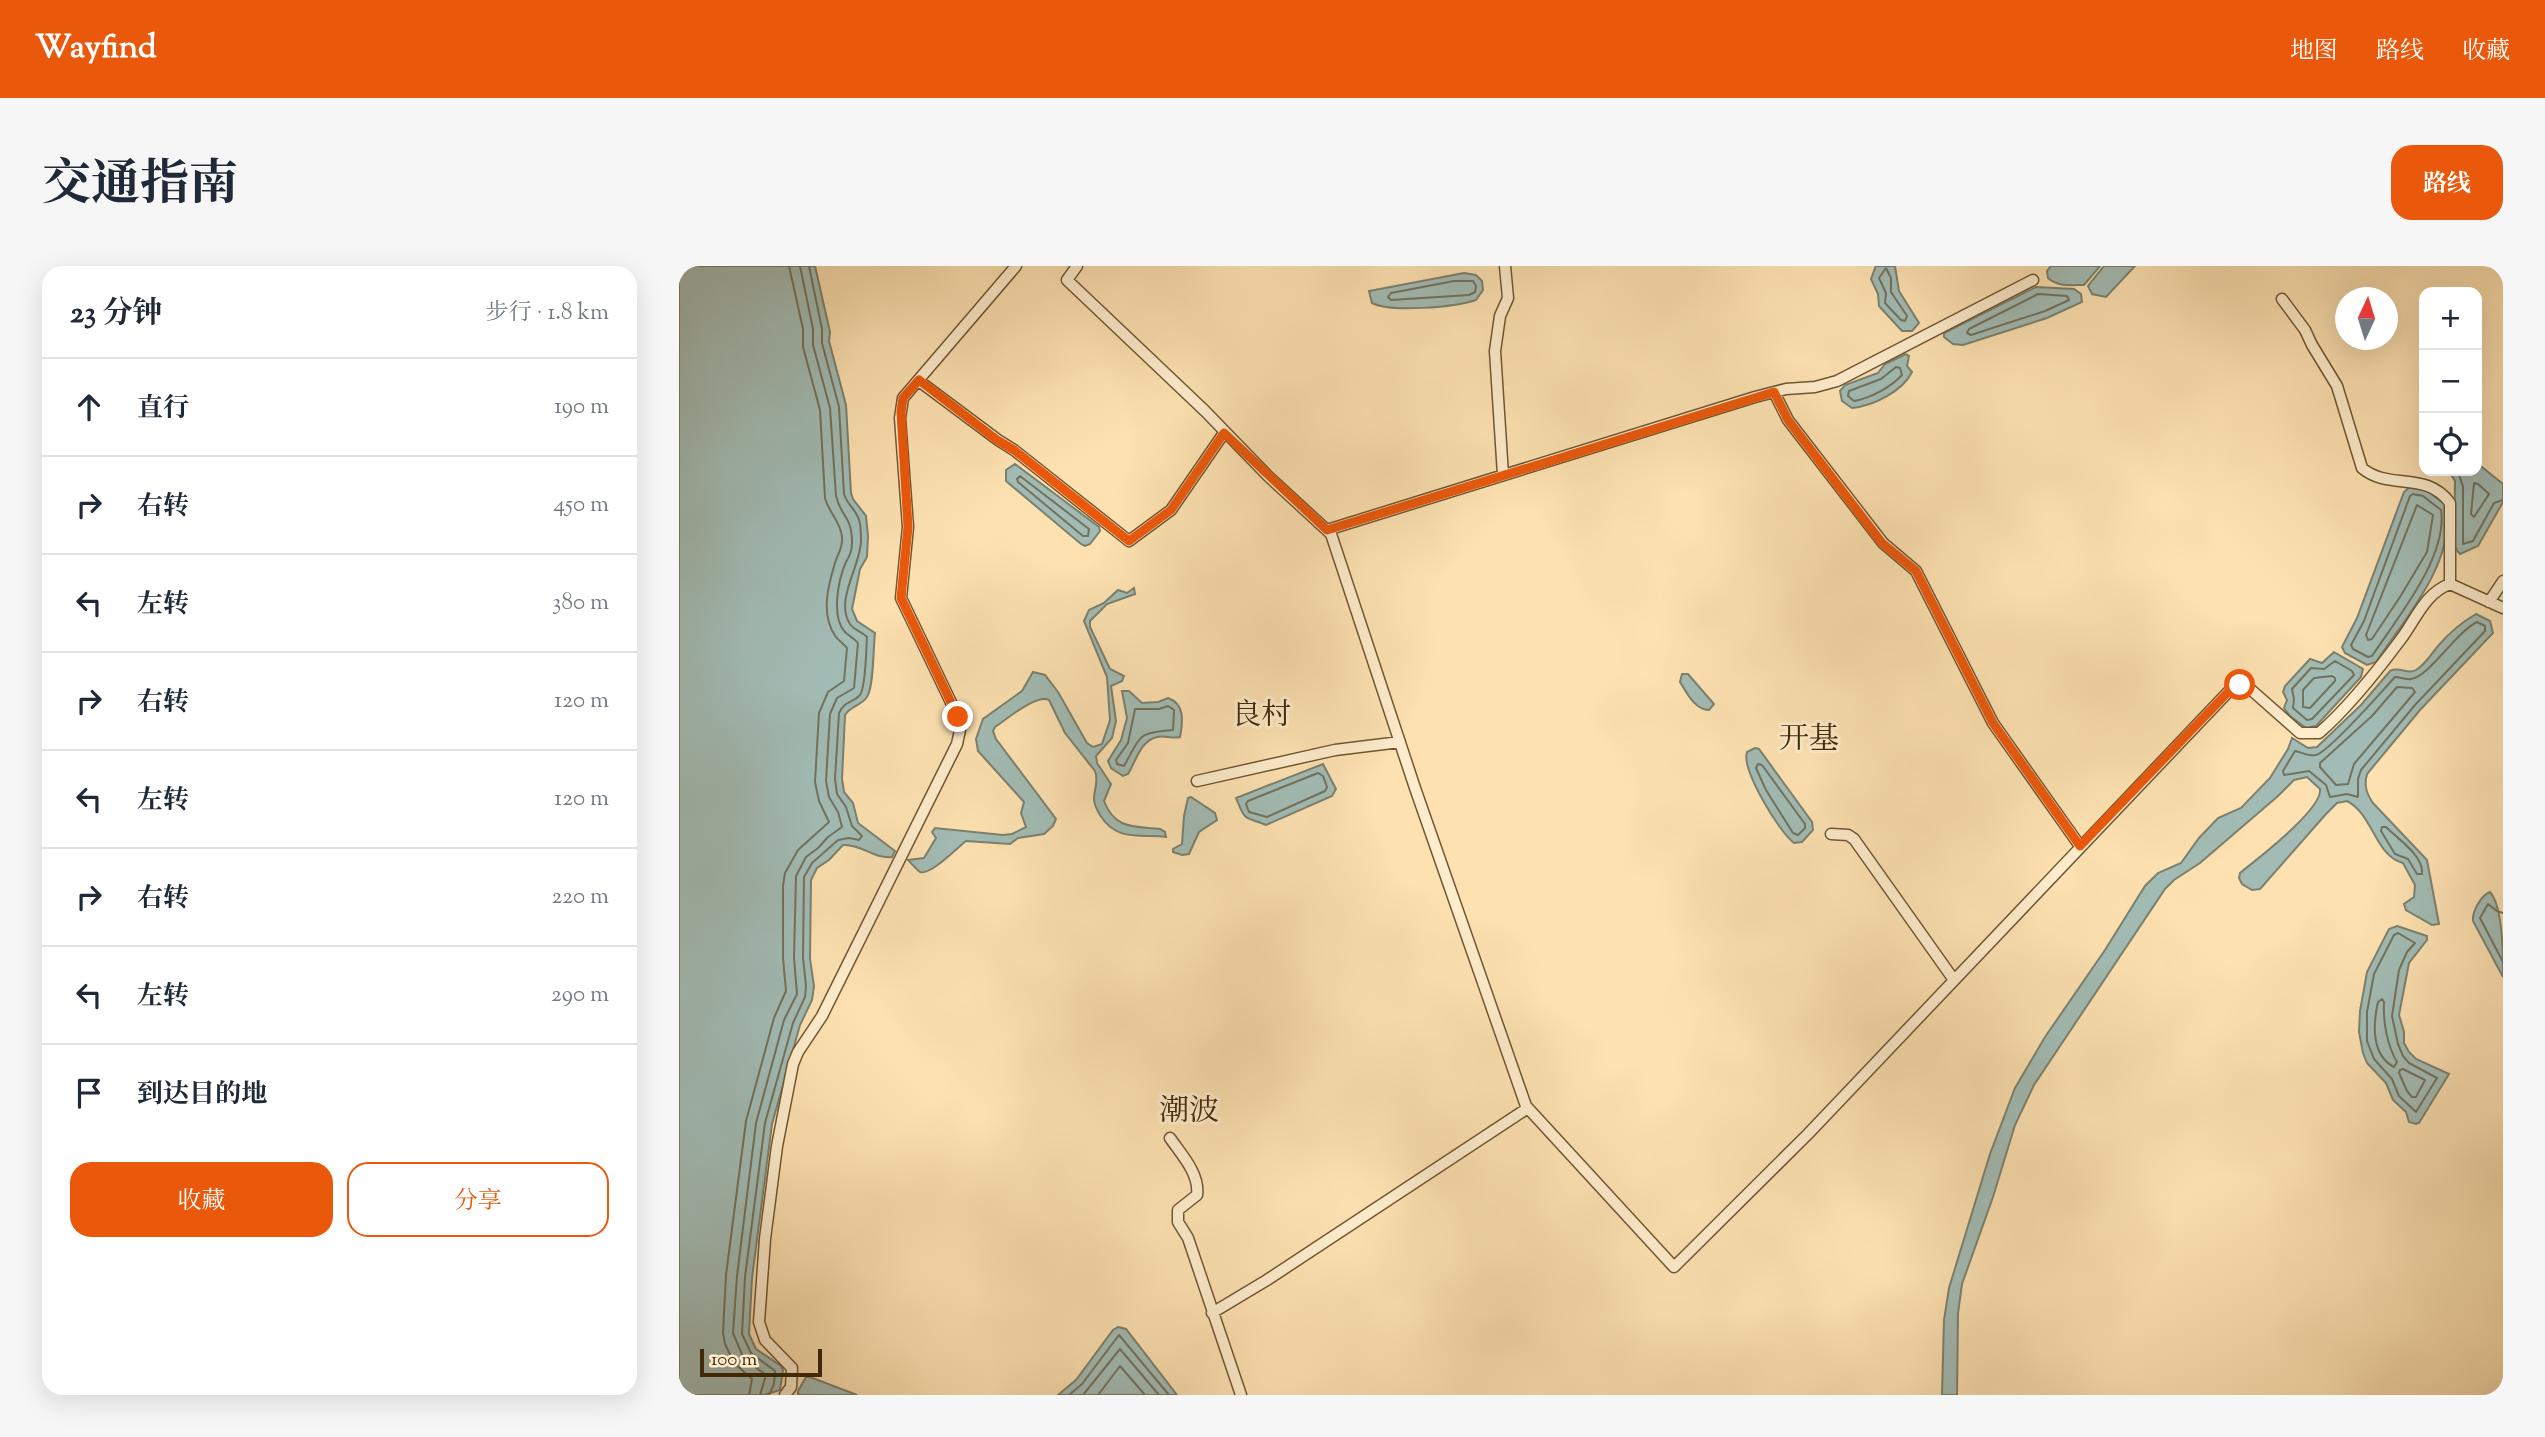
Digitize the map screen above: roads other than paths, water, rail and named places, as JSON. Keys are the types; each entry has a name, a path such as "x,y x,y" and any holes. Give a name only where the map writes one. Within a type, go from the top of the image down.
{"street":[{"path":"785,1395 791,1387 792,1368 765,1340 759,1322 773,1172 793,1064 797,1052 822,1016 920,822 957,744 960,730 958,717 901,598 908,527 901,412 903,398 1016,266"},
{"path":"1077,266 1067,280 1327,530 1335,542 1400,742 1516,1082 1528,1108 1674,1267 1808,1134 2232,687 2240,685 2249,688 2300,733 2319,733 2373,674 2402,638 2427,600 2439,588 2450,584 2503,608"},
{"path":"1503,475 1495,351 1500,316 1508,298 1505,266"},
{"path":"1327,530 1774,392 1837,382 2033,280"},
{"path":"2282,299 2305,330 2337,386 2363,468 2372,475 2389,480 2430,486 2443,494 2450,503 2450,584"},
{"path":"919,380 1014,450 1129,541 1171,510 1224,433"},
{"path":"1774,392 1788,420 1882,543 1916,571 1993,723 2080,846"},
{"path":"2490,602 2503,581"},
{"path":"1197,780 1335,750 1400,742"},
{"path":"1831,834 1848,835 1854,839 1954,980"},
{"path":"1212,1313 1267,1280 1528,1108"},
{"path":"1170,1138 1197,1182 1197,1195 1178,1210 1177,1216 1188,1238 1241,1395"}],"water":[{"path":"679,266 815,266 830,332 829,341 846,405 851,493 866,516 867,557 860,569 852,609 857,621 875,633 869,692 865,700 845,715 842,779 844,792 853,803 858,823 895,851 892,857 885,857 843,845 817,868 811,880 810,959 814,986 812,1000 800,1025 772,1124 752,1278 749,1334 756,1349 783,1370 780,1390 764,1395 679,1395"},
{"path":"1876,266 1895,266 1899,291 1919,323 1912,331 1902,331 1879,306 1878,294 1871,279"},
{"path":"2051,266 2100,266 2084,285 2074,285 2060,284 2048,278 2047,271"},
{"path":"2104,266 2135,266 2106,297 2092,294 2088,286"},
{"path":"1464,273 1476,275 1482,281 1483,290 1476,300 1424,308 1394,308 1372,303 1369,291"},
{"path":"2036,287 2074,289 2081,294 2082,302 2047,318 1963,345 1953,344 1944,337 1944,333"},
{"path":"1906,354 1909,356 1907,366 1912,372 1895,391 1860,407 1852,408 1842,401 1840,391 1845,385 1878,373 1885,364"},
{"path":"1015,464 1099,527 1100,531 1090,544 1081,544 1006,481 1006,470"},
{"path":"2482,467 2503,484 2503,502 2478,546 2460,554 2454,547 2455,481 2452,476 2482,476"},
{"path":"2411,486 2426,490 2447,506 2443,548 2436,569 2414,608 2376,662 2367,665 2345,653 2342,647 2357,618 2404,492"},
{"path":"1134,588 1135,594 1107,604 1090,621 1090,627 1110,669 1124,676 1122,681 1111,686 1116,721 1112,738 1096,756 1097,763 1111,784 1104,801 1114,817 1127,825 1160,829 1165,832 1166,837 1129,835 1107,824 1095,803 1095,771 1065,733 1049,700 1043,699 1022,708 993,731 996,739 1056,819 1053,826 1044,834 1018,838 1010,844 966,841 937,866 920,872 908,860 924,858 936,838 932,832 935,828 1003,835 1026,827 1021,813 1024,802 978,751 976,739 983,719 1022,691 1033,672 1045,675 1058,692 1087,743 1093,747 1102,744 1110,720 1107,677 1084,621 1089,610 1104,603 1118,590 1127,593"},
{"path":"2476,614 2490,621 2493,633 2420,710 2366,778 2366,789 2373,803 2427,860 2439,924 2432,925 2406,910 2404,904 2414,897 2415,885 2403,863 2386,852 2363,815 2347,801 2337,803 2326,814 2260,889 2252,890 2242,884 2240,873 2300,821 2318,798 2320,789 2307,777 2294,780 2200,863 2174,880 2165,889 2034,1085 2015,1125 1962,1284 1958,1313 1957,1395 1942,1395 1944,1320 1949,1288 1990,1154 2015,1088 2045,1037 2145,886 2158,873 2181,863 2218,818 2241,808 2270,778 2292,738 2308,748 2317,747 2361,705 2390,671 2416,670 2451,632"},
{"path":"2334,652 2363,669 2361,677 2316,726 2306,728 2284,708 2287,700 2283,692 2285,686 2310,659 2322,663"},
{"path":"1682,674 1688,674 1714,704 1709,710 1692,700 1680,682"},
{"path":"1122,691 1129,691 1142,703 1168,698 1177,704 1182,719 1180,737 1151,739 1142,747 1128,774 1123,776 1111,768 1108,761 1121,740 1127,718"},
{"path":"1759,749 1812,822 1813,830 1802,842 1794,843 1787,837 1755,785 1747,752"},
{"path":"1323,764 1336,789 1332,796 1266,825 1247,818 1242,812 1236,798"},
{"path":"1191,797 1215,813 1217,820 1199,832 1189,854 1182,855 1173,852 1173,849 1182,844 1184,816 1188,798"},
{"path":"2490,892 2500,919 2503,977 2473,921 2478,904"},
{"path":"2397,926 2427,936 2427,940 2409,963 2399,1015 2404,1043 2416,1059 2449,1074 2416,1124 2409,1122 2406,1112 2393,1100 2386,1083 2367,1063 2359,1032 2367,972 2389,929"},
{"path":"1118,1327 1126,1329 1177,1395 1058,1395 1076,1380"},
{"path":"806,1377 810,1377 857,1395 798,1395"}],"district":[{"name":"良村","path":"1261,714"},
{"name":"开基","path":"1809,738"},
{"name":"潮波","path":"1189,1110"}]}
